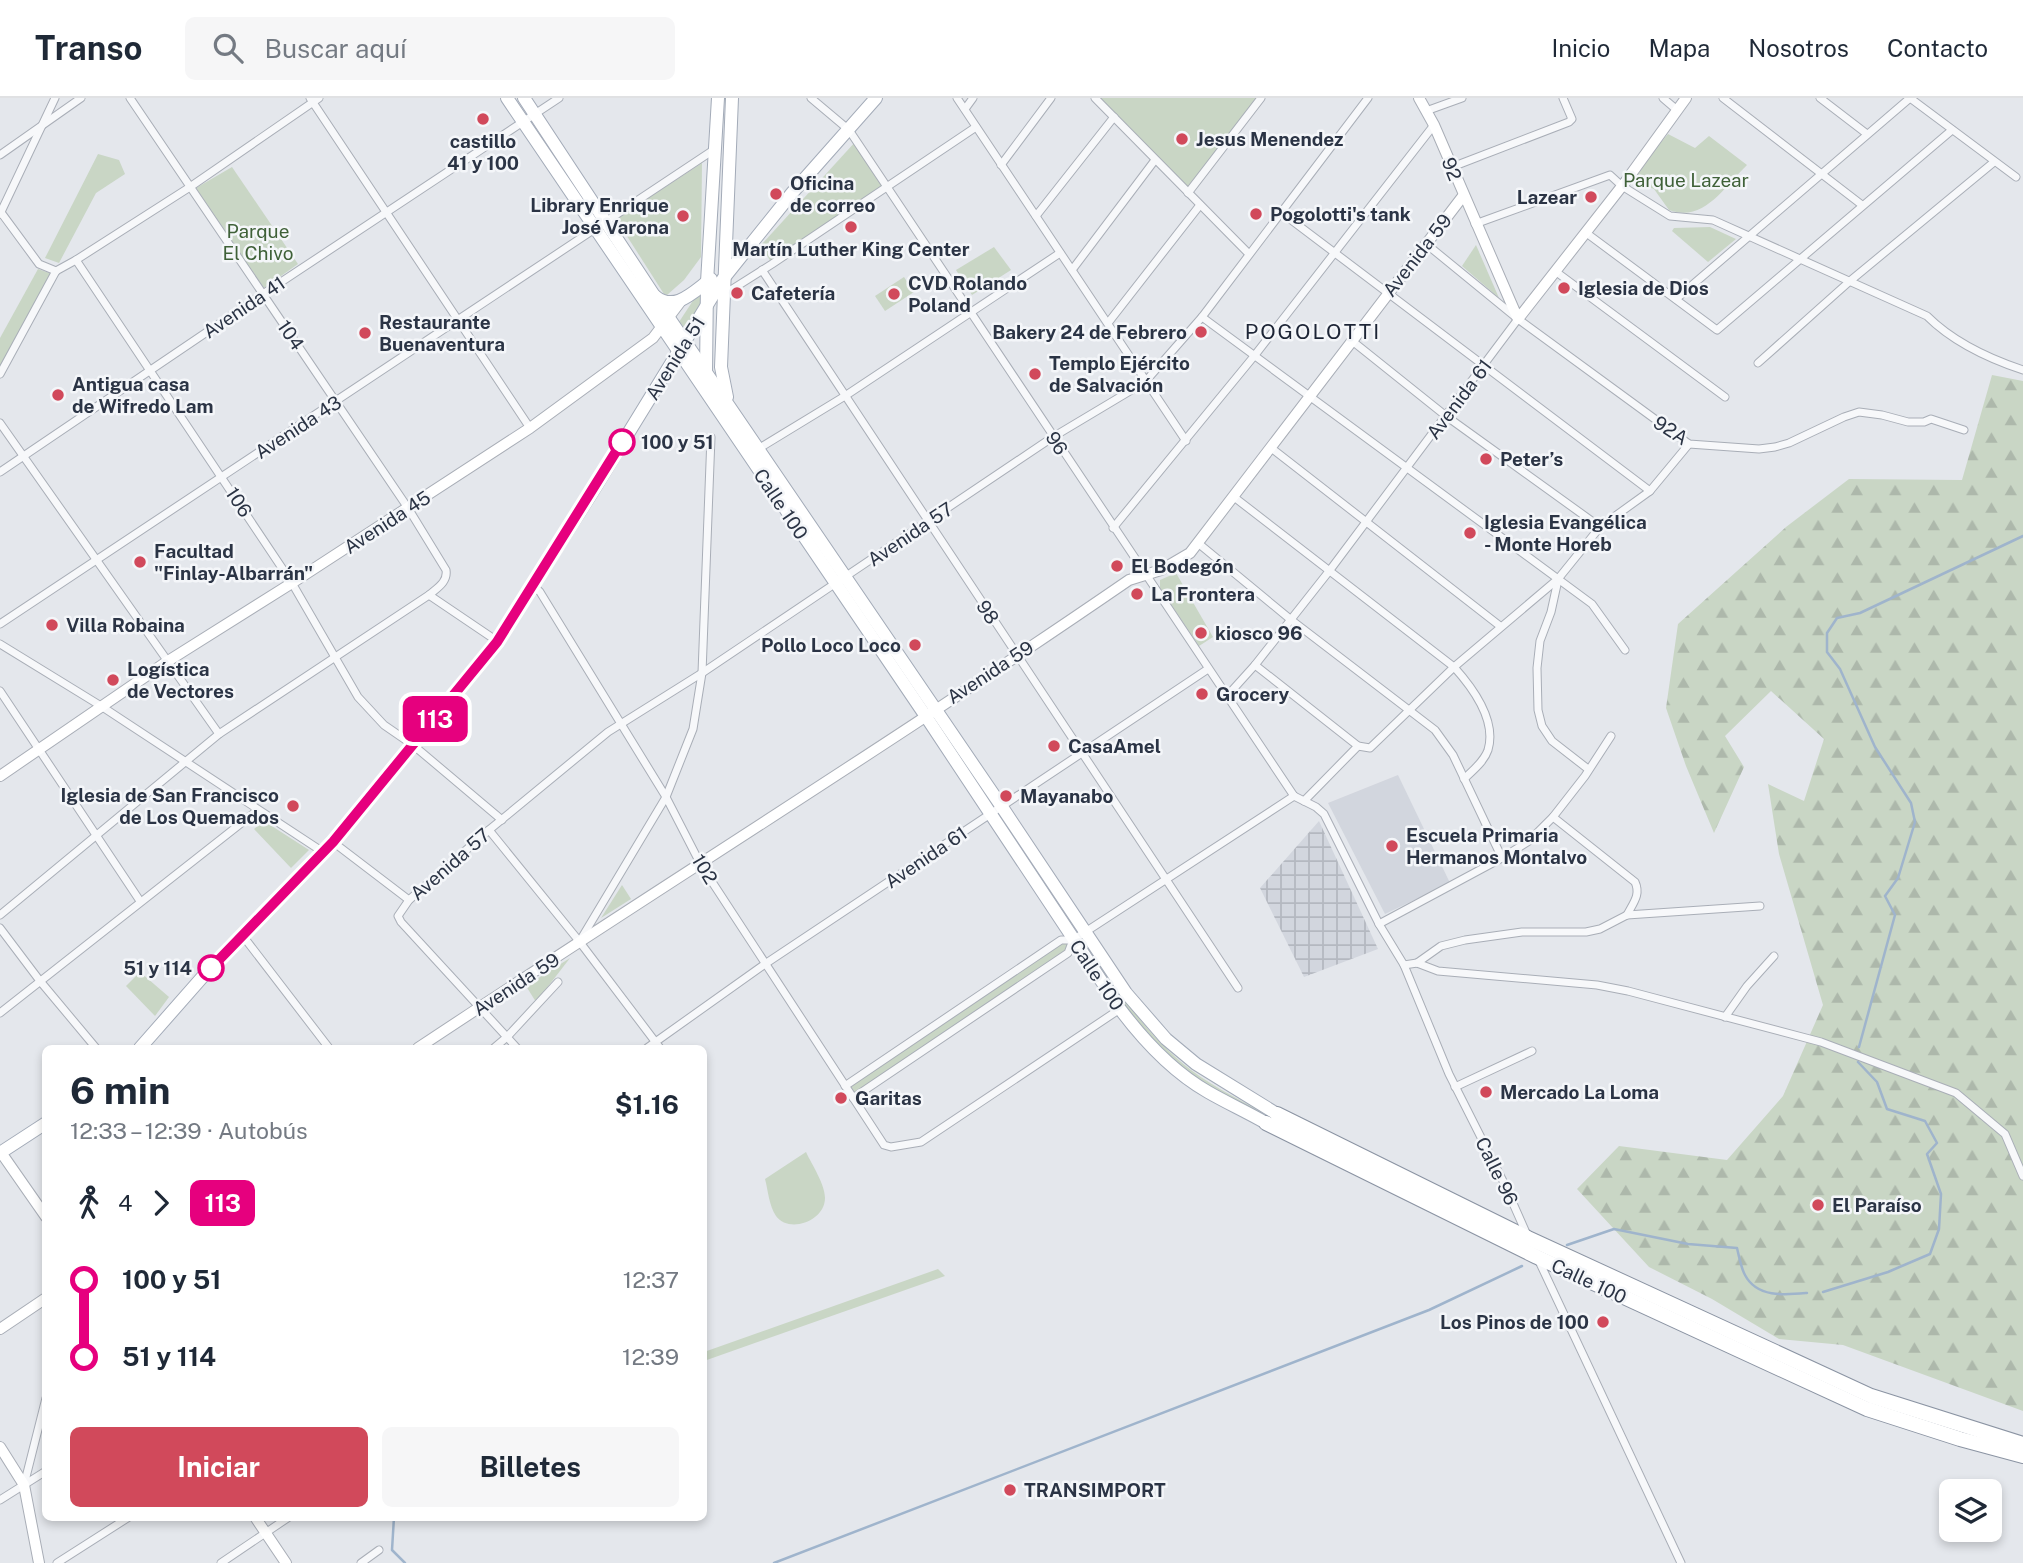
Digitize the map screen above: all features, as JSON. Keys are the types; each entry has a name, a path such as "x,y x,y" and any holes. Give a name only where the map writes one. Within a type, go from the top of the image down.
{"highway":[{"name":"Calle 100","path":"1272,1119 1871,1396 2023,1444"},
{"name":"Calle 100","path":"1272,1119 1537,1257 1867,1409 2023,1456"}],"main road":[{"name":"Calle 100","path":"507,98 529,119 681,346 707,392 840,579 930,712 1002,807 1126,993 1166,1039 1196,1065 1272,1119"},
{"name":"Calle 100","path":"524,98 529,119"},
{"path":"707,392 707,282 718,98"},
{"path":"731,410 721,377 722,295 732,98"},
{"name":"Avenida 51","path":"142,1045 195,984 333,842 497,642 708,306 724,274 876,98"},
{"path":"727,224 733,240 743,245 750,243"},
{"name":"Calle 100","path":"600,226 653,293 665,323"},
{"path":"684,299 701,271 709,248"},
{"path":"653,293 663,301 684,299 707,282 724,274"},
{"name":"Calle 100","path":"681,346 706,372 840,579"},
{"path":"662,379 677,372 685,372 707,392"},
{"name":"Calle 100","path":"930,712 990,815 1137,1032 1175,1068 1206,1091 1272,1119"},
{"path":"0,1152 42,1126"}],"street":[{"path":"55,98 0,212 39,264 55,271"},
{"path":"0,155 81,98"},
{"name":"104","path":"130,98 408,508 446,570 444,581 429,595"},
{"path":"135,107 140,98"},
{"name":"Avenida 41","path":"0,472 263,293 559,98"},
{"name":"96","path":"811,98 849,130 1143,574 1294,796"},
{"path":"957,98 1186,441"},
{"path":"965,109 973,98"},
{"path":"1001,165 1051,98"},
{"path":"1095,98 1249,254"},
{"path":"1188,193 1261,98"},
{"name":"Avenida 57","path":"479,1008 398,916 408,900 489,830 622,723 702,673 1053,437 1146,382 1202,317 1368,98"},
{"name":"92","path":"1419,98 1434,125 1518,319"},
{"path":"1426,111 1462,98"},
{"path":"1452,167 1569,122 1572,119 1563,98"},
{"path":"1662,98 1677,110"},
{"name":"Avenida 61","path":"1227,696 1330,570 1686,98"},
{"path":"1723,98 1862,205"},
{"path":"1820,98 1867,134"},
{"path":"1676,299 1910,98 2016,177"},
{"path":"0,374 55,271 190,187 314,99 530,428"},
{"path":"1036,216 1114,117"},
{"path":"1113,528 1255,355 1434,125"},
{"path":"708,306 976,127"},
{"path":"1585,232 1717,330 1952,130"},
{"name":"Avenida 43","path":"0,624 715,149"},
{"path":"1072,270 1155,160"},
{"path":"1758,363 1850,281 1994,162"},
{"path":"1475,224 1610,175 1622,186 1670,216 1706,218 1748,236 1927,316 1950,335 2003,363 2023,370"},
{"name":"Avenida 59","path":"423,1045 579,941 701,865 1129,580 1178,562 1198,544 1463,195"},
{"path":"1108,323 1200,205"},
{"path":"1282,213 1650,491"},
{"name":"92A","path":"1425,243 1518,319 1689,444 1759,449 1775,447 1859,412 1908,422 1931,419 1964,430"},
{"path":"758,449 845,396 1060,253"},
{"name":"106","path":"76,260 292,583 358,697 384,725 413,745 502,820"},
{"name":"98","path":"762,270 1238,988"},
{"path":"1555,271 1725,397"},
{"name":"Avenida 45","path":"0,776 168,661 530,428 653,338 684,299"},
{"path":"1202,317 1592,604 1625,650"},
{"path":"1351,340 1446,416 1600,527"},
{"path":"0,423 219,734"},
{"path":"579,941 666,797 693,729 700,699 702,673 711,437"},
{"path":"1255,665 1359,746 1370,748 1454,667 1558,579 1600,527 1650,491 1689,444"},
{"path":"1270,447 1500,626"},
{"path":"1234,497 1454,667 1477,696 1489,736 1488,750 1464,779"},
{"path":"1198,544 1410,709 1444,741 1502,858"},
{"path":"1558,579 1551,612 1540,641 1537,668 1538,710 1542,726 1552,741 1588,769"},
{"name":"102","path":"533,585 622,723 666,797 701,865 887,1147 921,1142 1120,1009"},
{"path":"0,915 219,734 429,595 497,642"},
{"path":"0,645 102,706 324,852"},
{"name":"Avenida 61","path":"657,1045 765,964 1208,669"},
{"path":"0,691 140,901"},
{"path":"1379,924 1529,841 1553,817 1586,776 1611,736"},
{"path":"1304,801 1359,746"},
{"path":"853,1098 1068,953 1073,940 1086,930 1294,796"},
{"name":"Calle 96","path":"1294,796 1324,814 1379,924 1404,965 1455,1087 1504,1183 1681,1563"},
{"path":"0,1013 258,810"},
{"path":"1553,817 1635,882 1639,889 1638,895 1627,915"},
{"path":"489,830 579,941 657,1045"},
{"path":"333,842 408,900"},
{"path":"1404,965 1417,963 1441,946 1465,940 1522,932 1586,932 1600,929 1627,915 1760,906"},
{"path":"0,928 93,1045"},
{"path":"243,936 327,1045"},
{"path":"845,1086 1061,940 1073,940"},
{"path":"1725,1017 1747,986 1774,956"},
{"path":"1417,963 1438,971 1608,987 1821,1042 1956,1093 2005,1134 2023,1176"},
{"path":"498,1045 558,982"},
{"path":"479,1008 514,1045"},
{"path":"1455,1087 1532,1051"},
{"path":"0,1152 42,1211"},
{"path":"0,1329 42,1301"},
{"path":"24,1485 42,1414"},
{"path":"0,1447 24,1485 39,1563"},
{"path":"0,1500 42,1474"},
{"path":"57,1563 123,1521"},
{"path":"258,1521 286,1563"},
{"path":"221,1563 284,1521"},
{"path":"361,1563 379,1550"}],"shaded area":[{"name":"Escuela Primaria Hermanos Montalvo","path":"1398,775 1450,883 1385,914 1328,803"},
{"path":"1319,821 1378,949 1304,977 1260,888"}],"green space":[{"name":"Jesus Menendez","path":"1095,98 1261,98 1188,193"},
{"name":"Parque Lazear","path":"1668,134 1695,148 1709,136 1747,165 1703,207 1693,212 1669,210 1654,189 1629,180"},
{"path":"856,141 886,187 772,264 761,245"},
{"path":"98,154 119,160 125,174 96,193 59,263 45,258"},
{"path":"702,163 701,257 684,280 667,295 616,219"},
{"name":"Parque El Chivo","path":"232,167 298,264 264,288 196,188"},
{"path":"1710,227 1736,239 1708,262 1672,231 1674,228"},
{"path":"1476,245 1499,298 1462,266"},
{"path":"994,247 1011,270 972,295 956,270"},
{"path":"38,269 52,274 0,366 0,338"},
{"name":"CVD Rolando Poland","path":"904,277 914,292 885,311 875,296"},
{"path":"698,293 704,295 692,320 684,327 679,322"},
{"path":"1992,375 2023,381 2023,1411 1843,1345 1779,1339 1712,1299 1649,1267 1577,1189 1619,1146 1727,1160 1783,1096 1823,1005 1779,854 1768,784 1804,801 1824,739 1771,691 1725,736 1744,767 1714,833 1686,766 1666,708 1678,624 1786,527 1849,479 1962,480"},
{"path":"1176,573 1213,637 1199,646 1160,588 1160,580"},
{"path":"264,821 309,850 291,868 254,829"},
{"path":"622,885 631,899 601,918"},
{"path":"1083,938 1131,1008 1174,1056 1201,1077 1274,1119 1273,1121 1199,1079 1157,1044 1116,993 1081,939"},
{"path":"1062,943 1069,943 1066,951 854,1094 848,1087"},
{"path":"570,958 536,1002 526,986"},
{"path":"140,972 169,997 155,1016 126,986"},
{"path":"806,1152 823,1187 825,1198 819,1213 813,1219 789,1224 776,1216 765,1179"},
{"path":"938,1269 945,1276 707,1360 707,1351"}],"waterway":[{"path":"1859,1047 1895,915 1885,896 1898,878 1915,822 1911,803 1875,747 1840,669 1827,652 1827,633 1837,618 1860,613 2023,536"},
{"path":"1823,1292 1888,1272 1930,1254 1939,1229 1941,1194 1927,1154 1937,1143 1925,1121 1887,1109 1877,1082 1858,1062"},
{"path":"1567,1245 1614,1229 1688,1244 1737,1248 1744,1272 1757,1288 1772,1293 1807,1293"},
{"path":"774,1563 1429,1310 1522,1266"},
{"path":"394,1521 392,1550 405,1563"}],"bus line":[{"name":"113","path":"211,968 333,842 497,642 622,442"}],"place":[{"name":"castillo 41 y 100","path":"483,119"},
{"name":"Jesus Menendez","path":"1182,139"},
{"name":"Oficina de correo","path":"776,194"},
{"name":"Lazear","path":"1591,197"},
{"name":"Pogolotti's tank","path":"1256,214"},
{"name":"Library Enrique José Varona","path":"683,216"},
{"name":"Martín Luther King Center","path":"851,227"},
{"name":"Iglesia de Dios","path":"1564,288"},
{"name":"Cafetería","path":"737,293"},
{"name":"CVD Rolando Poland","path":"894,294"},
{"name":"Bakery 24 de Febrero","path":"1201,332"},
{"name":"Restaurante Buenaventura","path":"365,333"},
{"name":"Templo Ejército de Salvación","path":"1035,374"},
{"name":"Antigua casa de Wifredo Lam","path":"58,395"},
{"name":"100 y 51","path":"622,442"},
{"name":"Peter’s","path":"1486,459"},
{"name":"Iglesia Evangélica - Monte Horeb","path":"1470,533"},
{"name":"Facultad \"Finlay-Albarrán\"","path":"140,562"},
{"name":"El Bodegón","path":"1117,566"},
{"name":"La Frontera","path":"1137,594"},
{"name":"Villa Robaina","path":"52,625"},
{"name":"kiosco 96","path":"1201,633"},
{"name":"Pollo Loco Loco","path":"915,645"},
{"name":"Logística de Vectores","path":"113,680"},
{"name":"Grocery","path":"1202,694"},
{"name":"CasaAmel","path":"1054,746"},
{"name":"Mayanabo","path":"1006,796"},
{"name":"Iglesia de San Francisco de Los Quemados","path":"293,806"},
{"name":"Escuela Primaria Hermanos Montalvo","path":"1392,846"},
{"name":"51 y 114","path":"211,968"},
{"name":"Mercado La Loma","path":"1486,1092"},
{"name":"Garitas","path":"841,1098"},
{"name":"El Paraíso","path":"1818,1205"},
{"name":"Los Pinos de 100","path":"1603,1322"},
{"name":"TRANSIMPORT","path":"1010,1490"}],"district":[{"name":"POGOLOTTI","path":"1313,332"}]}
